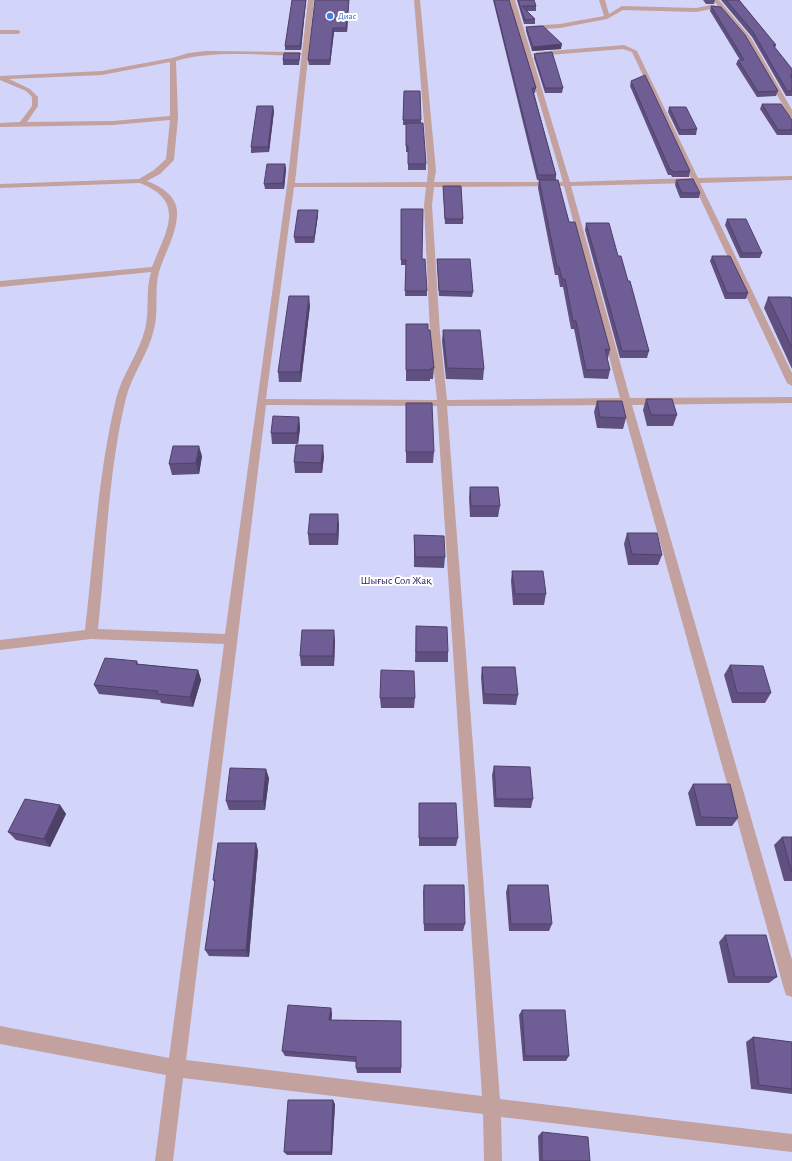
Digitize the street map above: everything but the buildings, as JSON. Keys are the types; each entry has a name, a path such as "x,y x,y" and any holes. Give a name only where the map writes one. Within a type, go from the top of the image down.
{"street":[{"path":"164,1161 261,402 291,185 311,0"},
{"path":"417,0 432,171 428,204 492,1106 493,1161"},
{"path":"512,0 568,184 626,401 792,989"},
{"path":"602,0 607,17"},
{"path":"716,0 721,8 748,38 792,116"},
{"path":"520,28 560,26 607,17 622,8 696,10 711,7 721,8"},
{"path":"0,32 18,32"},
{"path":"528,55 619,48 634,51 792,383"},
{"path":"1,78 102,73 173,60 189,55 206,53 305,54"},
{"path":"141,181 157,172 170,160 176,88 173,60"},
{"path":"1,78 28,90 35,96 35,106 22,124"},
{"path":"0,125 113,123 174,118"},
{"path":"291,185 568,184 792,178"},
{"path":"0,186 141,181 152,185 170,199 174,212 168,238 156,269 151,290 150,328 122,397 110,468 92,634"},
{"path":"0,284 156,269"},
{"path":"261,402 442,403 792,400"},
{"path":"0,645 92,634 231,639"},
{"path":"0,1035 176,1068 792,1143"}],"green space":[{"name":"Шығыс Сол Жақ","path":"0,0 792,0 792,1161 0,1161"}],"place":[{"name":"Диас","path":"330,16"}]}
